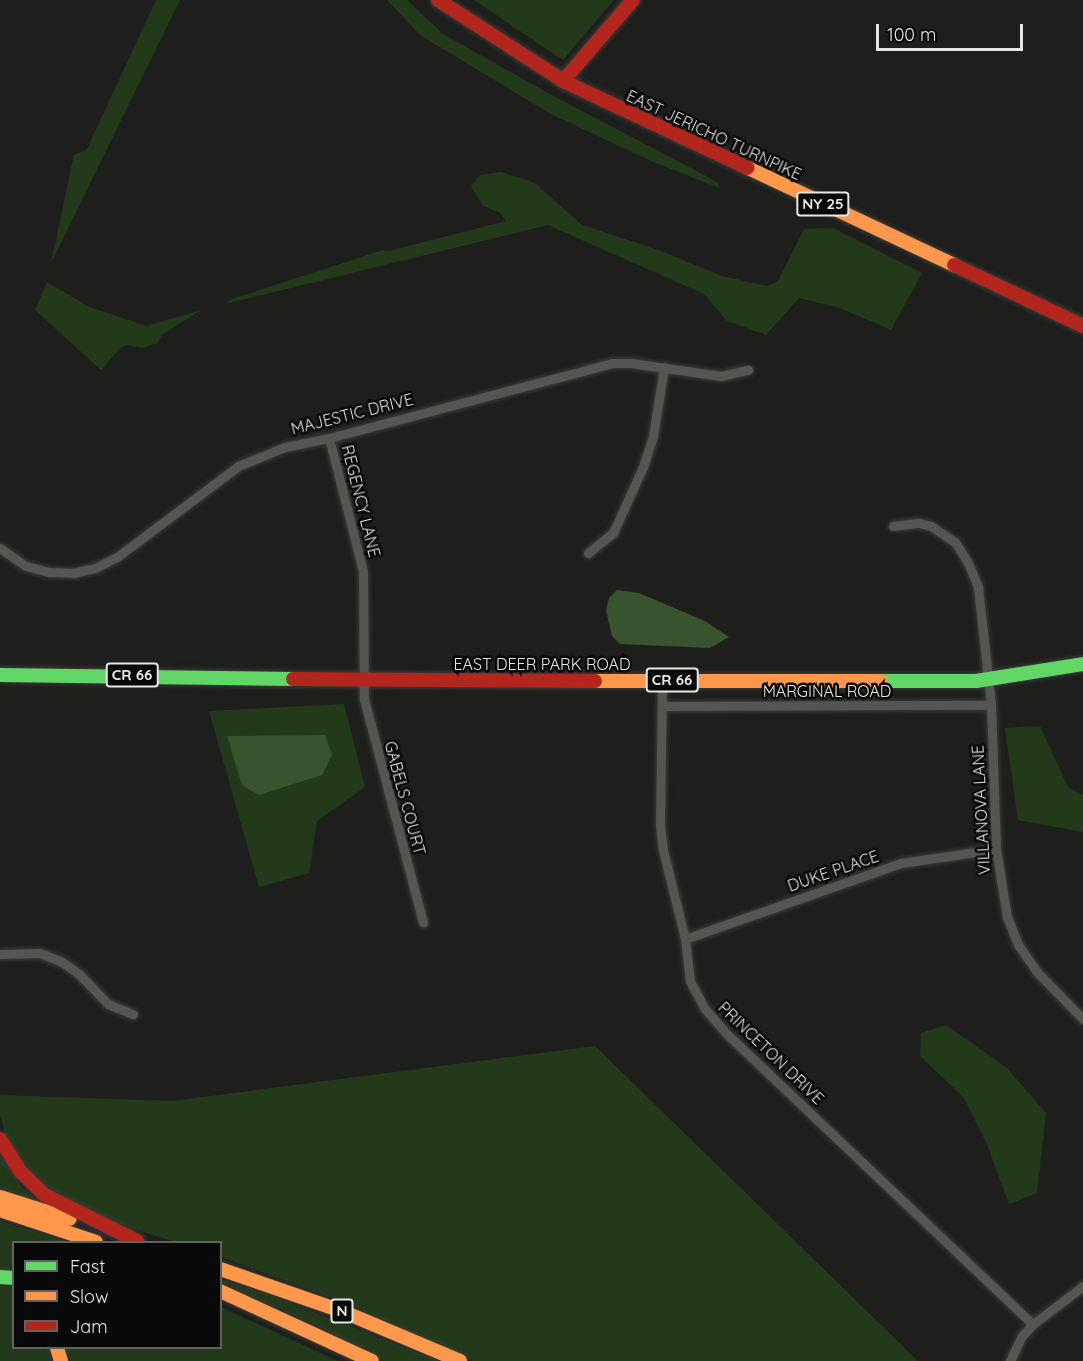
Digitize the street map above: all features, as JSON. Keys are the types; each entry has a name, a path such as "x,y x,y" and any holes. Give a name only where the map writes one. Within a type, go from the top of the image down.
{"main road":[{"name":"EAST JERICHO TURNPIKE","path":"438,0 563,81 1083,326"},
{"path":"563,81 633,0"},
{"name":"EAST DEER PARK ROAD","path":"0,675 363,680 988,680 1083,664"},
{"path":"0,1139 21,1172 45,1195 137,1241"},
{"path":"0,1197 136,1241"},
{"path":"0,1210 93,1241"},
{"name":"N","path":"222,1270 333,1308 460,1361"},
{"name":"N","path":"222,1292 277,1315 372,1361"},
{"path":"222,1300 277,1315"}],"street":[{"name":"MAJESTIC DRIVE","path":"0,548 26,566 49,572 73,573 95,568 117,557 238,466 285,447 329,438 590,368 631,363 721,376 748,370"},
{"path":"588,553 613,533 643,467 653,436 664,367"},
{"name":"REGENCY LANE","path":"329,438 363,570 363,680"},
{"name":"VILLANOVA LANE","path":"893,526 920,523 931,526 954,542 968,563 978,587 991,705 996,849 1006,916 1019,946 1036,972 1083,1019"},
{"name":"GABELS COURT","path":"363,680 364,699 379,761 423,922"},
{"name":"PRINCETON DRIVE","path":"662,680 660,825 663,850 685,939 690,981 705,1009 728,1035 1033,1324"},
{"name":"MARGINAL ROAD","path":"662,706 991,705"},
{"name":"DUKE PLACE","path":"685,939 902,863 996,849"},
{"path":"0,954 40,953 62,962 80,974 108,1004 133,1014"},
{"path":"1010,1361 1021,1337 1033,1324 1083,1286"}],"shaded area":[{"path":"156,0 180,0 51,263 74,155 87,149"},
{"path":"387,0 407,0 443,34 546,92 706,176 718,183 719,188 651,161 549,113 420,35"},
{"path":"474,0 614,0 563,60"},
{"path":"501,172 535,183 582,225 659,250 722,276 767,286 775,283 804,229 833,228 922,273 891,330 840,308 799,298 766,335 727,321 704,294 548,225 225,304 232,299 383,250 389,251 506,221 499,212 483,206 471,186 480,175"},
{"path":"47,282 89,307 147,326 201,310 162,335 157,343 142,348 127,345 120,348 101,370 35,310"},
{"path":"617,590 639,593 705,621 729,637 710,648 620,644 612,636 606,610 609,598"},
{"path":"344,704 365,787 317,821 309,873 259,887 209,711"},
{"path":"1040,726 1068,787 1083,795 1083,832 1018,820 1005,728"},
{"path":"325,735 332,755 322,775 259,795 242,785 227,736"},
{"path":"946,1025 1007,1068 1046,1113 1037,1193 1009,1204 986,1142 964,1098 920,1056 921,1033"},
{"path":"595,1046 918,1361 472,1361 346,1303 222,1257 222,1241 172,1241 97,1217 25,1173 7,1141 0,1115 0,1095 172,1101"},
{"path":"0,1154 20,1185 36,1200 0,1191"},
{"path":"0,1221 66,1241 12,1241 12,1273 0,1273"},
{"path":"222,1280 262,1292 439,1361 384,1361 307,1321 222,1283"},
{"path":"0,1286 12,1287 12,1349 49,1349 52,1361 0,1361"},
{"path":"222,1307 338,1361 66,1361 62,1349 222,1349"}],"traffic: fast":[{"path":"881,681 976,681 1083,664"},
{"path":"0,675 293,679"},
{"path":"0,1277 12,1278"}],"traffic: slow":[{"path":"748,168 954,265"},
{"path":"595,681 881,681"},
{"path":"0,1197 70,1219"},
{"path":"0,1210 93,1241"},
{"path":"222,1270 344,1312 460,1361"},
{"path":"222,1292 372,1361"},
{"path":"57,1349 61,1361"}],"traffic: jam":[{"path":"438,0 563,81 748,168"},
{"path":"563,81 633,0"},
{"path":"954,265 1083,326"},
{"path":"293,679 595,681"},
{"path":"0,1139 21,1172 45,1195 137,1241"}]}
